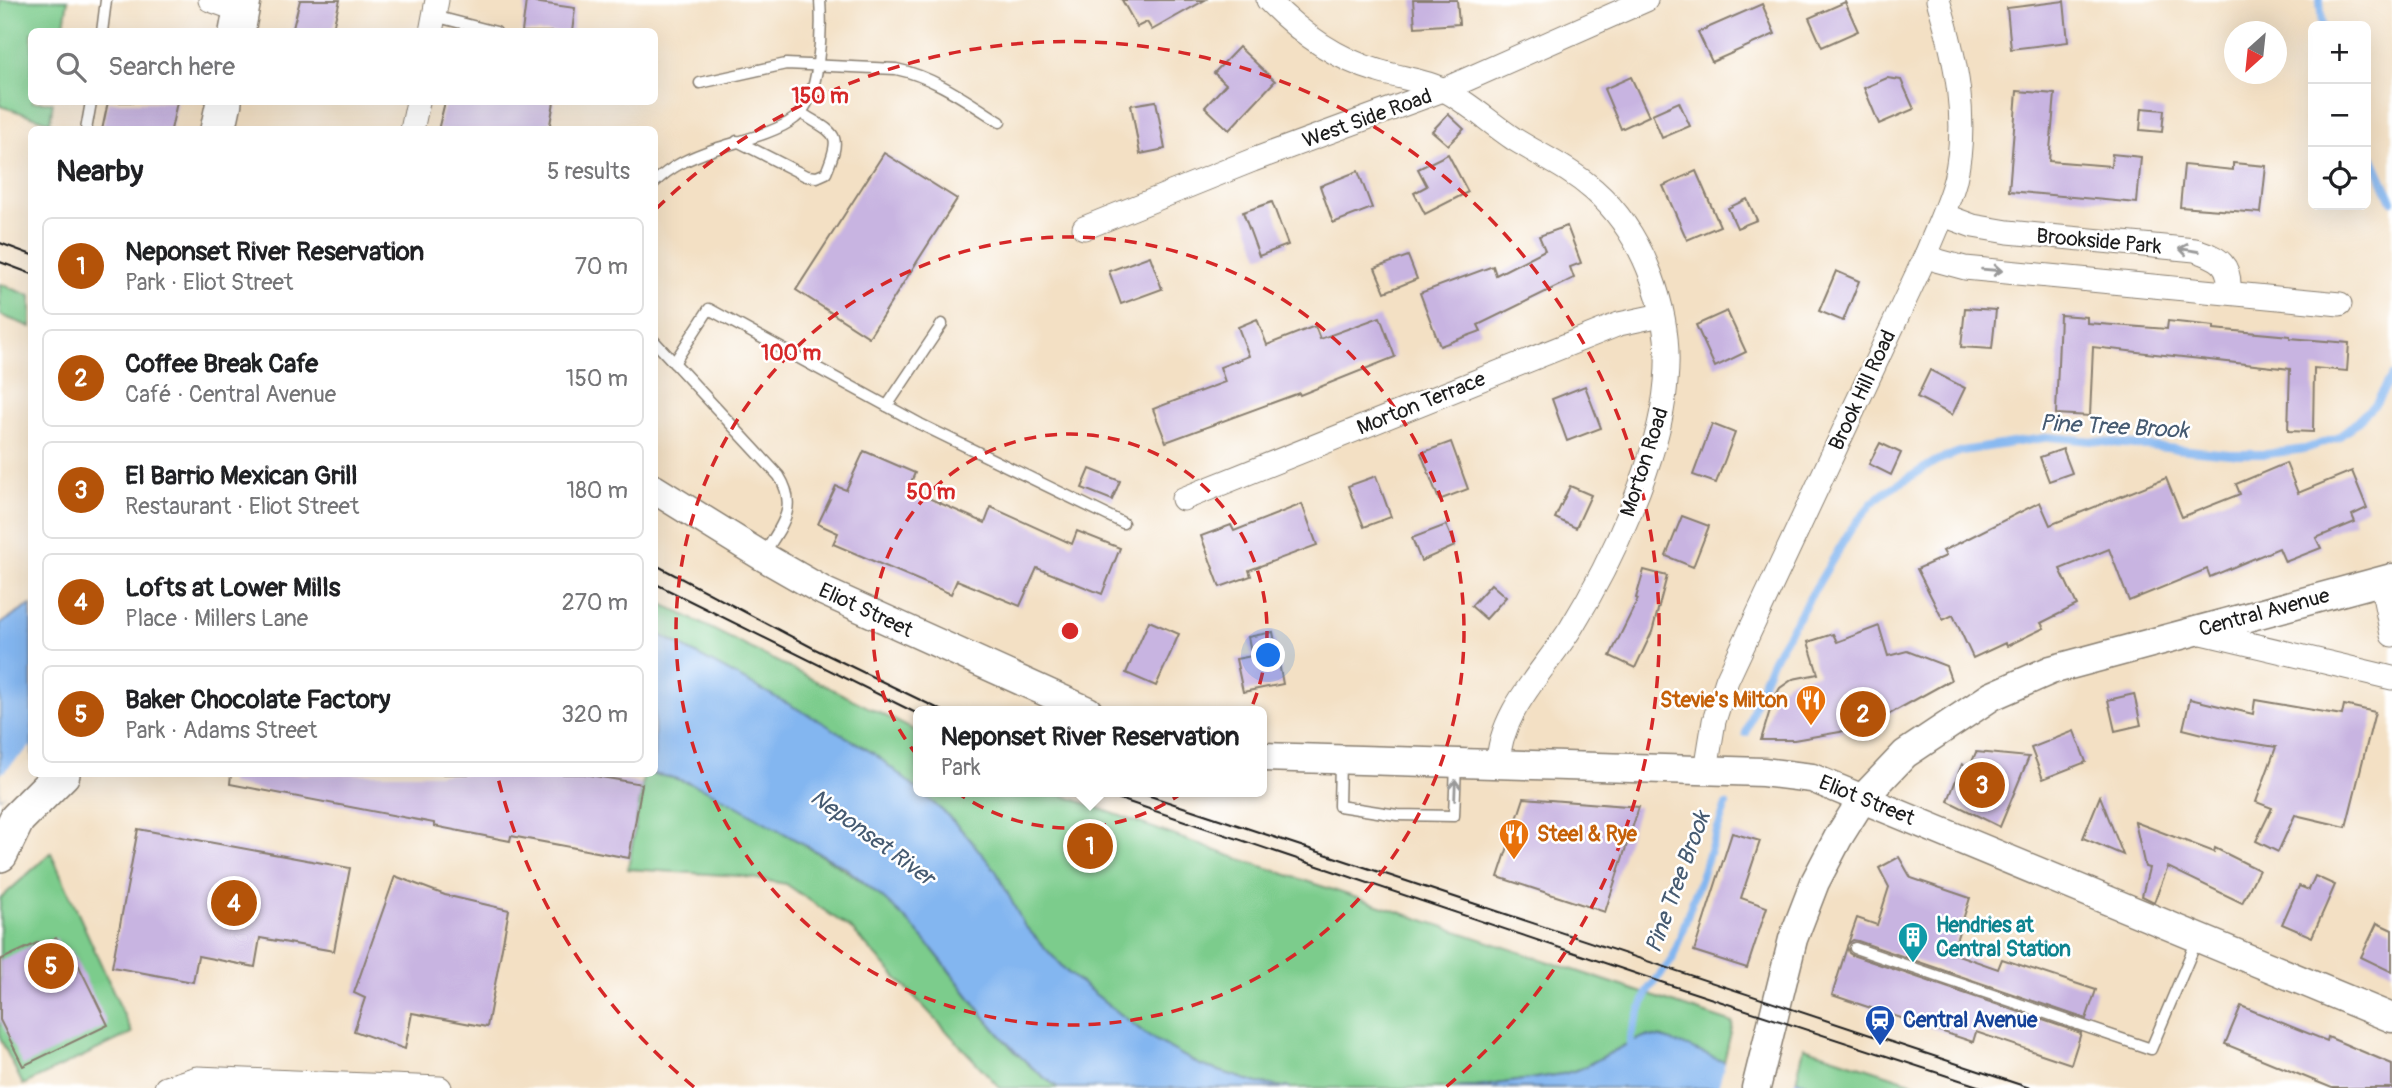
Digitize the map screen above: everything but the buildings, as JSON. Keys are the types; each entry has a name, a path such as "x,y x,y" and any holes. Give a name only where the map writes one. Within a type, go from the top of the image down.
{"main road":[{"path":"219,126 223,105"},
{"path":"0,854 9,822 59,777"}],"street":[{"name":"Morton Road","path":"1268,0 1303,31 1338,55 1375,71 1443,90 1516,140 1566,167 1596,192 1621,221 1651,277 1661,315 1667,380 1658,425 1641,481 1616,544 1588,599 1556,652 1508,721 1498,748 1498,765"},
{"name":"West Side Road","path":"1084,228 1243,164 1443,90 1646,0"},
{"name":"Brook Hill Road","path":"1706,771 1714,720 1731,668 1926,255 1955,177 1961,115 1957,74 1938,0"},
{"path":"413,126 417,105"},
{"name":"Brookside Park","path":"1943,215 1973,226 2008,232 2196,250 2217,258 2224,265 2229,273 2229,292"},
{"name":"Brookside Park","path":"1926,255 1965,268 2340,304"},
{"name":"Morton Terrace","path":"1183,499 1619,324 1661,315"},
{"name":"Eliot Street","path":"658,491 762,556 856,607 1077,706"},
{"path":"2386,580 2392,635"},
{"name":"Central Avenue","path":"1759,1077 1801,918 1815,882 1863,798 1905,754 1968,710 2001,691 2051,670 2386,580"},
{"path":"2194,631 2392,678"},
{"name":"Eliot Street","path":"1267,757 1796,775 1825,782 2392,1018"},
{"path":"166,1088 197,1078 440,1088"}],"lane":[{"path":"102,28 106,0"},
{"path":"658,179 685,160 785,124 801,113 810,97 816,65 820,0"},
{"path":"434,16 480,28"},
{"path":"700,83 774,66 816,65 911,72 940,84 1000,122"},
{"path":"87,126 90,105"},
{"path":"737,141 806,176 817,177 826,173 837,142 834,134 801,113"},
{"path":"674,363 709,309 887,406 1123,523"},
{"path":"887,406 942,324"},
{"path":"658,345 779,476 785,486 788,495 787,514 762,556"},
{"path":"1340,761 1339,806 1397,815 1454,816 1455,764"},
{"path":"1855,948 2151,1049 2198,938"}],"green space":[{"path":"0,0 68,0 63,28 28,28 28,105 53,105 50,122 0,106"},
{"path":"0,284 28,295 28,326 0,315"},
{"path":"658,602 913,730 913,786 857,743 658,634"},
{"path":"658,776 679,779 710,791 812,849 890,904 924,939 986,1019 1020,1057 1059,1088 1000,1088 851,929 786,884 740,876 628,869 643,777"},
{"path":"926,797 1068,797 1228,855 1733,1023 1724,1062 1660,1037 1633,1041 1580,1069 1563,1074 1456,1088 1291,1088 1257,1083 1200,1065 1148,1036 1067,972 1024,925 995,871 945,813"},
{"path":"51,853 132,1033 23,1085 0,1038 0,899"},
{"path":"1804,1047 1929,1088 1816,1088 1796,1081"}],"water":[{"path":"28,607 28,777 0,797 0,624"},
{"name":"Neponset River","path":"658,634 820,721 876,755 913,786 913,797 926,797 968,837 996,871 1024,925 1067,972 1148,1036 1200,1065 1257,1083 1291,1088 1059,1088 1020,1056 1002,1037 905,918 846,868 707,790 658,775"},
{"path":"1646,1036 1667,1040 1725,1062 1794,1079 1816,1088 1456,1088 1563,1074 1580,1069"}],"pier":[{"path":"28,749 28,777 45,777 0,797 0,775"},
{"path":"1726,1059 1796,1077 1793,1088 1718,1088"}],"waterway":[{"name":"Pine Tree Brook","path":"2320,0 2322,21"},
{"name":"Pine Tree Brook","path":"2368,147 2392,201"},
{"name":"Pine Tree Brook","path":"1746,733 1759,691 1773,659 1851,529 1884,493 1936,461 1962,451 2050,437 2230,454 2267,454 2305,449 2337,438 2349,429 2376,403 2392,376"},
{"name":"Pine Tree Brook","path":"1630,1051 1630,1037 1648,990 1672,960 1726,805"}],"tram line":[{"path":"0,243 28,254"},
{"path":"0,262 28,272"},
{"path":"658,566 815,649 933,706"},
{"path":"658,585 913,712"},
{"path":"1114,797 1984,1088"},
{"path":"1153,797 2030,1088"}],"place":[{"name":"Coffee Break Cafe","path":"1863,714"},
{"name":"Stevie's Milton","path":"1811,727"},
{"name":"El Barrio Mexican Grill","path":"1982,785"},
{"name":"Neponset River Reservation","path":"1090,846"},
{"name":"Steel & Rye","path":"1514,861"},
{"name":"Lofts at Lower Mills","path":"234,903"},
{"name":"Hendries at Central Station","path":"1913,964"},
{"name":"Baker Chocolate Factory","path":"51,966"},
{"name":"Central Avenue","path":"1880,1047"}]}
